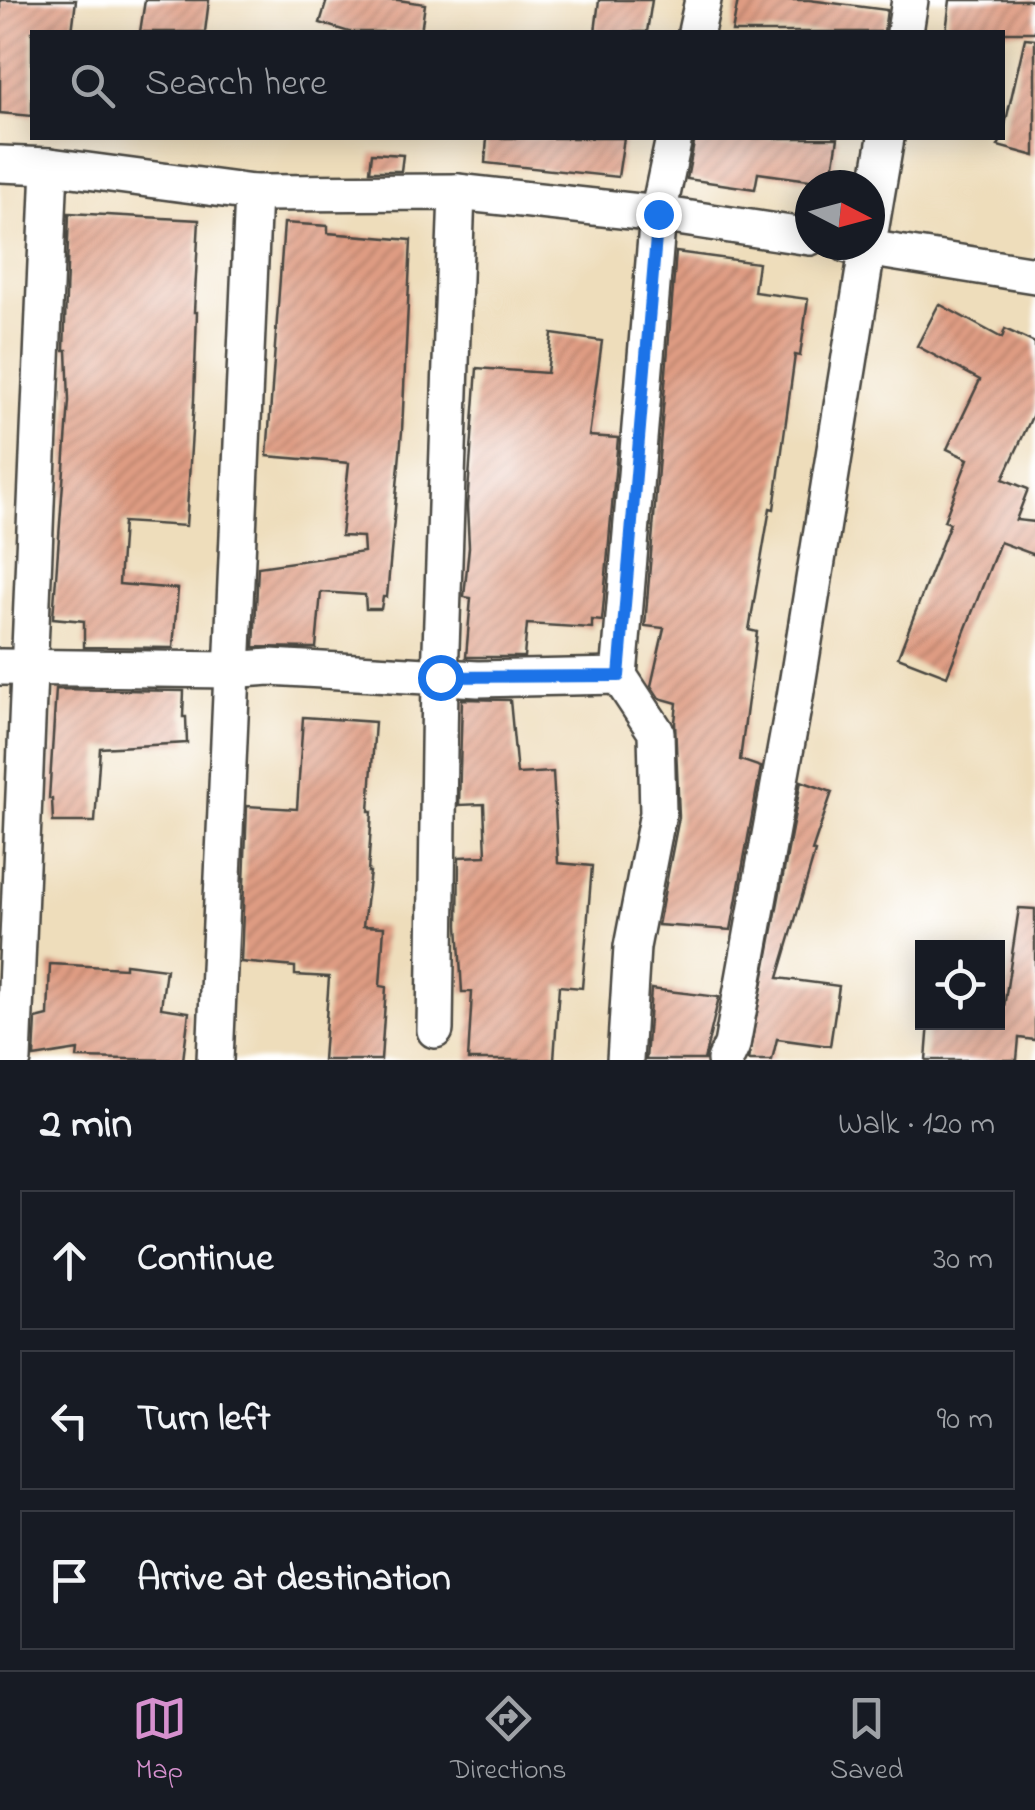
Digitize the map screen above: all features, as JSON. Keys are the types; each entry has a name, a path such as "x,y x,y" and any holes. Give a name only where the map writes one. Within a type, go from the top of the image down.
{"street":[{"path":"696,30 702,0"},
{"path":"905,30 910,0"},
{"path":"624,1060 632,947 658,813 656,732 619,676 658,214 674,140"},
{"path":"879,170 886,140"},
{"path":"0,164 50,166 253,193 457,192 658,214 795,235"},
{"path":"13,1060 14,668 50,166"},
{"path":"435,1030 440,677 457,192"},
{"path":"215,1060 253,193"},
{"path":"885,247 1035,275"},
{"path":"725,1060 732,1045 795,697 860,260"},
{"path":"14,668 270,667 440,677 619,676"}],"building":[{"path":"0,0 76,0 72,30 30,30 30,116 0,113"},
{"path":"145,0 209,0 205,30 140,30"},
{"path":"327,0 425,4 421,30 343,30 320,23"},
{"path":"599,0 652,0 647,30 595,30"},
{"path":"738,0 809,0 887,10 884,30 732,30"},
{"path":"950,0 1035,0 1035,32 946,30"},
{"path":"1025,38 1035,39 1035,156 998,146 1005,140"},
{"path":"487,140 624,140 618,177 485,163"},
{"path":"695,140 838,140 833,170 795,170 795,178 758,173 755,189 687,179"},
{"path":"372,153 403,155 401,171 370,171"},
{"path":"69,213 199,220 186,526 123,522 119,584 178,589 173,648 84,647 84,621 53,618 69,401 64,350"},
{"path":"284,223 328,226 328,233 411,240 402,431 387,597 383,597 381,609 366,609 365,595 321,592 316,648 254,647 258,567 364,552 363,537 341,536 349,463 267,456"},
{"path":"676,252 758,263 754,292 808,299 800,356 795,355 774,509 770,508 749,630 757,632 740,760 761,767 731,930 658,925 679,817 677,703 659,698 651,686 664,628 645,626"},
{"path":"939,304 1002,338 1005,329 1035,343 1035,410 1003,479 1028,489 1016,520 1035,522 1035,555 1000,542 947,676 898,657 950,523 944,521 968,459 947,449 980,380 917,346"},
{"path":"552,334 602,341 589,436 618,438 602,621 592,620 592,628 527,624 524,657 466,657 471,598 464,597 469,547 467,506 477,368 547,373"},
{"path":"56,689 184,691 187,743 100,748 95,822 53,822 49,799"},
{"path":"462,699 510,700 517,774 553,772 558,863 592,866 582,988 559,986 554,1060 468,1060 472,992 462,992 459,857 486,856 484,804 459,805"},
{"path":"303,717 375,722 369,811 370,872 363,926 384,927 380,986 386,987 381,1060 323,1060 329,977 295,975 295,967 241,962 247,806 297,809"},
{"path":"801,781 832,792 778,978 839,986 830,1046 777,1039 772,1060 748,1060"},
{"path":"1019,908 1035,909 1035,1040 1019,1038 1017,1060 926,1060 928,1030 1005,1030 1005,1000"},
{"path":"50,964 125,968 125,964 166,969 161,1008 189,1012 183,1060 77,1058 78,1050 34,1057 36,1019 48,1016"},
{"path":"651,989 719,997 704,1060 646,1060"}],"route":[{"path":"440,677 619,676 658,214"}]}
